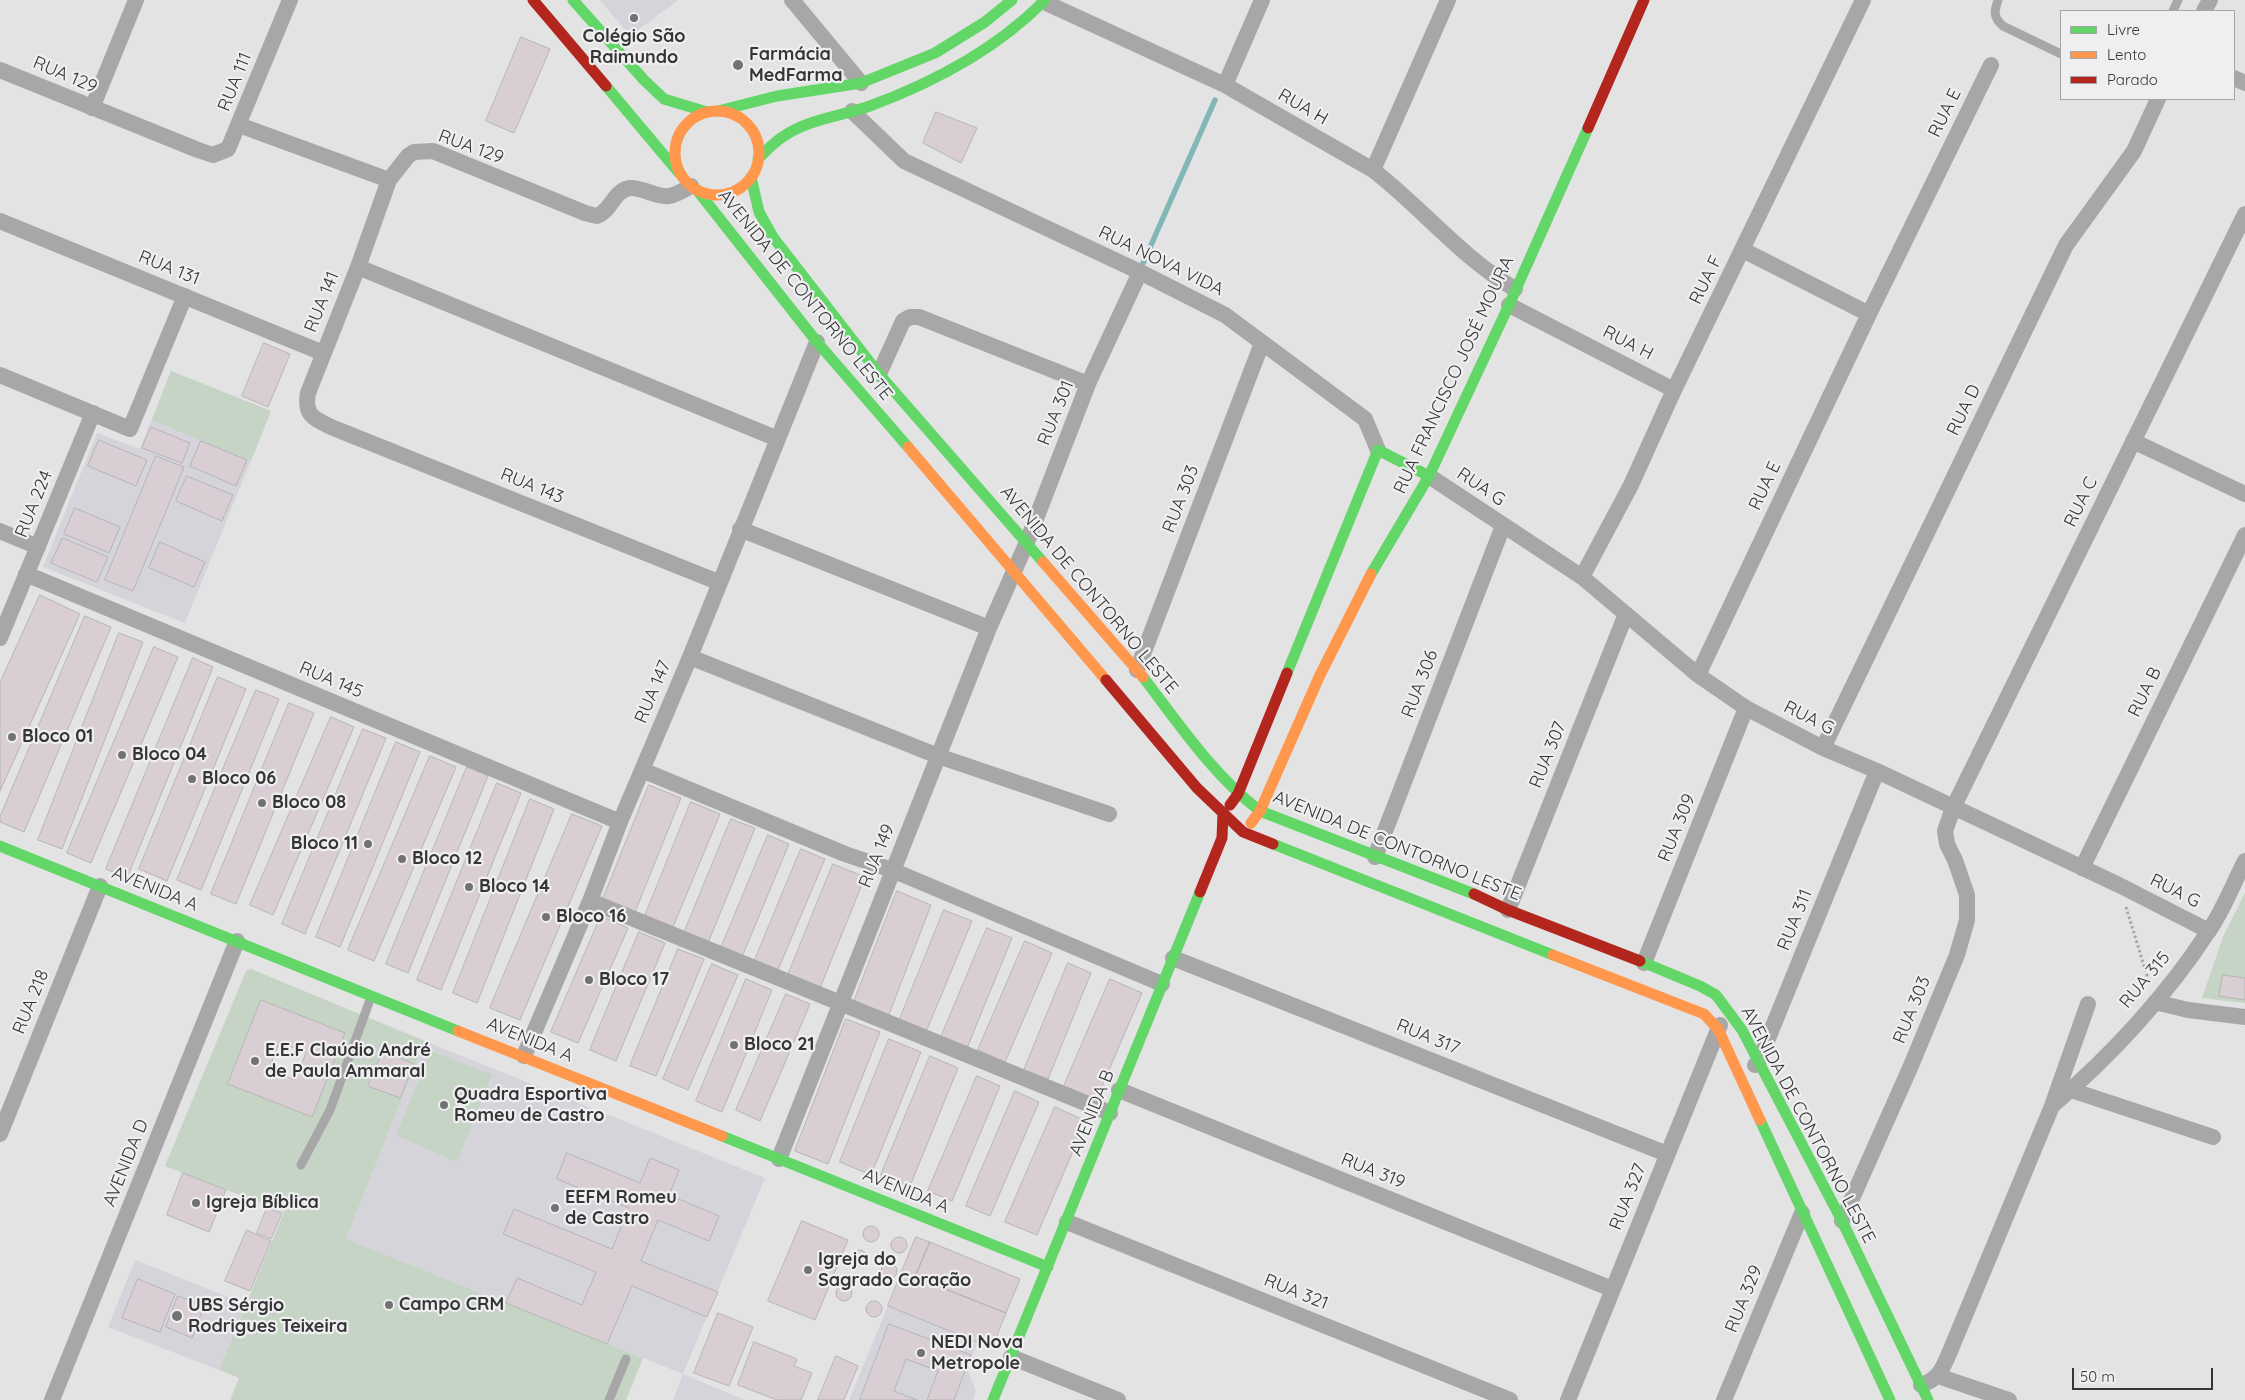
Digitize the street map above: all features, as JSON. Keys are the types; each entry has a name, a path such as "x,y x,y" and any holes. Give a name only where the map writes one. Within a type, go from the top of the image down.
{"street":[{"path":"92,108 136,0"},
{"name":"RUA 111","path":"198,150 213,155 228,149 240,125 290,0"},
{"name":"AVENIDA DE CONTORNO LESTE","path":"533,0 690,184 817,342 1013,569 1186,775 1243,832 1704,1014 1718,1029 1886,1398"},
{"path":"573,0 632,68 664,99 712,112 731,114 744,121 755,138 758,159"},
{"path":"792,0 861,83"},
{"path":"1012,0 985,22 935,53 861,83 777,96 712,112 694,119 683,129 676,141 675,152 690,184 709,194 728,193 746,184 758,159 785,135 876,103 945,73 993,47 1018,27 1044,1"},
{"path":"1224,85 1262,0"},
{"path":"1373,170 1448,0"},
{"name":"RUA FRANCISCO JOSÉ MOURA","path":"1243,832 1260,811 1320,675 1360,594 1430,476 1644,0"},
{"name":"RUA F","path":"1582,577 1631,485 1674,390 1863,0"},
{"name":"RUA H","path":"1044,1 1224,85 1373,170 1394,186 1512,297 1674,390"},
{"name":"RUA E","path":"1698,675 1869,314 1990,65"},
{"name":"RUA 129","path":"0,70 198,150"},
{"name":"RUA D","path":"1822,748 2066,245 2082,220 2134,151 2158,100"},
{"name":"RUA NOVA VIDA","path":"852,111 904,161 1140,272 1225,315 1365,419 1378,450"},
{"path":"240,125 389,180"},
{"name":"RUA 129","path":"389,180 408,156 414,152 433,151 584,213 597,216 606,210 620,192 631,188 662,196 670,196 690,184"},
{"name":"AVENIDA DE CONTORNO LESTE","path":"751,177 759,212 773,236 879,374 1137,670 1216,770 1238,794 1260,811 1375,857 1460,888 1508,910 1700,986 1716,995 1742,1030 1842,1221 1928,1400"},
{"name":"RUA 141","path":"331,427 314,418 308,412 306,403 308,393 358,267 389,180"},
{"name":"RUA C","path":"1953,808 2245,214"},
{"name":"RUA 131","path":"0,221 323,353"},
{"path":"1743,250 1869,314"},
{"path":"358,267 778,439"},
{"name":"RUA 301","path":"1013,569 1027,542 1088,384 1140,272"},
{"path":"0,376 130,428 185,296"},
{"path":"879,374 904,321 910,318 920,318 1088,384"},
{"name":"RUA 147","path":"524,1056 590,901 620,822 690,657 718,582 817,342"},
{"name":"RUA 303","path":"1137,670 1262,343"},
{"name":"RUA 224","path":"0,638 93,413"},
{"name":"RUA 143","path":"331,427 718,582"},
{"path":"2133,441 2245,494"},
{"path":"1378,450 1430,476"},
{"name":"RUA FRANCISCO JOSÉ MOURA","path":"1223,814 1238,794 1378,450"},
{"name":"RUA G","path":"1430,476 1582,577 1698,675 1746,708 1822,748 1877,770 1953,808 2119,885 2209,931"},
{"name":"RUA 306","path":"1375,857 1503,526"},
{"path":"740,529 989,628"},
{"path":"0,531 38,547"},
{"name":"RUA B","path":"2082,868 2245,535"},
{"name":"RUA 149","path":"779,1159 892,870 1013,569"},
{"name":"RUA 145","path":"26,574 620,822"},
{"name":"RUA 307","path":"1508,910 1626,614"},
{"path":"690,657 938,756 1110,814"},
{"name":"RUA 309","path":"1644,963 1746,708"},
{"path":"642,770 845,854 892,870 1162,984"},
{"name":"RUA 311","path":"1758,1063 1877,770"},
{"name":"RUA 303","path":"1842,1221 1910,1068 1957,955 1967,920 1967,896 1955,860 1947,844 1945,831 1953,808"},
{"name":"AVENIDA B","path":"994,1400 1222,838 1223,814"},
{"path":"1222,838 1243,832"},
{"name":"AVENIDA A","path":"0,846 1048,1267"},
{"name":"RUA 315","path":"2052,1106 2071,1090 2155,1002 2209,931 2245,861"},
{"name":"RUA 218","path":"0,1134 100,886"},
{"path":"590,901 1110,1113"},
{"name":"AVENIDA D","path":"52,1400 238,941"},
{"name":"RUA 317","path":"1173,958 1667,1154"},
{"path":"2155,1002 2188,1010 2245,1017"},
{"name":"RUA 315","path":"1938,1376 2014,1203 2052,1106 2088,1004"},
{"name":"RUA 327","path":"1568,1400 1726,1009"},
{"path":"1738,1074 1758,1063"},
{"name":"RUA 319","path":"1119,1090 1612,1289"},
{"path":"2071,1090 2213,1137"},
{"name":"RUA 329","path":"1724,1400 1802,1213"},
{"name":"RUA 321","path":"1067,1222 1510,1400"},
{"path":"1011,1357 1118,1400"},
{"path":"1921,1385 1932,1382 1938,1376 2009,1400"}],"lane":[{"path":"1998,0 1994,14 2003,26 2060,54"},
{"path":"301,1165 330,1110 371,996"},
{"path":"610,1400 626,1359"}],"path":[{"path":"2119,885 2155,1002"}],"shaded area":[{"name":"Colégio São Raimundo","path":"600,0 678,0 630,36"},
{"path":"171,371 271,411 185,623 43,567 97,433 140,449"},
{"name":"EEFM Romeu de Castro","path":"425,1041 765,1178 683,1374 346,1239"},
{"name":"UBS Sérgio Rodrigues Teixeira","path":"135,1260 246,1304 219,1370 108,1327"},
{"name":"NEDI Nova Metropole","path":"888,1306 978,1342 967,1369 976,1391 973,1400 849,1400"},
{"path":"683,1374 745,1400 673,1400"}],"green space":[{"path":"171,371 271,411 251,461 152,420"},
{"path":"2245,893 2245,1003 2202,998 2223,937"},
{"path":"251,969 425,1041 346,1239 643,1358 626,1400 230,1400 239,1378 219,1370 284,1212 165,1166 246,971","holes":["261,1000 345,1033 312,1117 228,1084","383,1051 414,1064 400,1098 368,1085"]},
{"name":"Quadra Esportiva Romeu de Castro","path":"431,1051 492,1075 457,1162 396,1135"}],"building":[{"path":"521,37 550,49 514,133 486,121"},
{"path":"936,112 977,128 961,163 923,143"},
{"path":"264,343 290,354 268,407 242,396"},
{"path":"151,427 190,443 182,463 142,448"},
{"path":"99,440 147,460 136,486 88,466"},
{"path":"201,441 247,460 236,486 190,466"},
{"path":"156,456 184,467 133,591 105,580"},
{"path":"187,476 233,495 222,521 176,501"},
{"path":"75,508 120,527 109,553 64,534"},
{"path":"63,538 108,557 97,582 51,563"},
{"path":"160,542 205,562 194,587 149,568"},
{"name":"Bloco 01","path":"40,595 80,614 0,791 0,683"},
{"path":"85,616 111,627 24,832 0,822 0,817"},
{"path":"119,633 143,642 62,849 38,840"},
{"name":"Bloco 04","path":"154,647 178,657 91,863 67,853"},
{"path":"193,658 213,667 127,878 106,869"},
{"name":"Bloco 06","path":"218,677 246,689 167,881 139,869"},
{"path":"256,690 279,699 201,890 177,880"},
{"name":"Bloco 08","path":"289,703 314,713 236,904 211,894"},
{"path":"331,717 354,727 273,915 250,905"},
{"path":"363,729 386,738 305,934 282,924"},
{"name":"Bloco 11","path":"396,742 420,752 340,947 316,937"},
{"name":"Bloco 12","path":"430,756 456,767 374,961 348,950"},
{"path":"467,767 488,776 408,973 386,964"},
{"name":"Bloco 14","path":"497,783 521,793 441,990 417,980"},
{"path":"649,785 681,798 635,912 603,899"},
{"path":"530,799 554,809 477,1003 453,993"},
{"path":"691,802 720,814 673,927 645,916"},
{"name":"Bloco 16","path":"572,814 602,826 520,1020 490,1008"},
{"path":"731,819 755,828 708,943 684,933"},
{"path":"768,835 789,844 742,957 721,948"},
{"path":"801,849 825,859 777,972 754,962"},
{"path":"833,864 865,877 820,988 788,975"},
{"path":"897,891 931,905 888,1017 853,1004"},
{"path":"944,910 972,921 926,1032 899,1021"},
{"name":"Bloco 17","path":"601,916 628,928 578,1043 551,1032"},
{"path":"987,928 1012,938 967,1048 941,1037"},
{"path":"639,932 665,943 616,1061 590,1050"},
{"path":"1025,941 1052,953 1005,1062 978,1050"},
{"path":"678,949 704,959 656,1076 630,1066"},
{"path":"1068,963 1091,973 1048,1079 1024,1070"},
{"path":"712,964 738,975 688,1090 663,1079"},
{"path":"2223,975 2245,978 2245,1000 2219,996"},
{"name":"Bloco 21","path":"746,979 772,990 722,1112 696,1101"},
{"path":"1110,979 1142,993 1096,1100 1064,1086"},
{"path":"786,994 810,1004 760,1121 736,1110"},
{"name":"E.E.F Claúdio André de Paula Ammaral","path":"261,1000 345,1033 312,1117 228,1084","holes":["280,1042 306,1053 295,1080 269,1069"]},
{"path":"846,1019 880,1032 828,1164 795,1151"},
{"path":"889,1039 921,1052 871,1175 840,1162"},
{"path":"383,1051 414,1064 400,1098 368,1086"},
{"path":"930,1056 958,1068 910,1186 881,1175"},
{"path":"977,1076 1000,1086 952,1201 928,1191"},
{"path":"1015,1091 1039,1102 990,1216 966,1206"},
{"path":"1055,1107 1086,1121 1037,1235 1005,1222"},
{"path":"567,1153 640,1183 650,1158 679,1170 669,1195 719,1216 709,1241 658,1220 641,1261 718,1292 707,1317 632,1286 607,1344 506,1303 517,1278 582,1305 596,1272 503,1234 514,1209 612,1249 629,1208 557,1179"},
{"name":"Igreja Bíblica","path":"183,1173 226,1190 209,1232 167,1215"},
{"path":"267,1208 282,1213 271,1239 257,1233"},
{"name":"Igreja do Sagrado Coração","path":"802,1221 848,1240 815,1320 768,1301"},
{"path":"871,1226 879,1234 871,1242 863,1234"},
{"path":"247,1230 271,1241 250,1291 225,1281"},
{"path":"899,1237 907,1245 899,1253 891,1245"},
{"path":"916,1237 930,1242 915,1277 1006,1313 992,1348 888,1306"},
{"path":"930,1242 1020,1279 1006,1313 915,1277"},
{"path":"859,1250 867,1258 859,1266 851,1258"},
{"path":"889,1263 897,1271 889,1279 881,1271"},
{"path":"138,1279 175,1294 160,1332 122,1318"},
{"path":"844,1285 852,1293 844,1301 836,1293"},
{"path":"178,1296 204,1306 192,1338 166,1327"},
{"path":"874,1301 882,1309 874,1317 866,1309"},
{"path":"718,1313 753,1327 729,1386 694,1373"},
{"path":"889,1324 971,1355 954,1400 927,1400 938,1371 906,1359 894,1391 917,1400 860,1400"},
{"path":"754,1342 797,1359 794,1366 812,1373 801,1400 777,1400 738,1385"},
{"path":"836,1356 858,1366 844,1400 818,1400"}],"waterway":[{"path":"1140,270 1215,100"}],"traffic: fast":[{"path":"573,0 644,80 664,99 707,112"},
{"path":"718,111 777,96 861,83 935,53 985,22 1012,0"},
{"path":"758,159 777,141 794,130 894,97 964,63 1006,34 1045,0"},
{"path":"606,86 679,173"},
{"path":"1371,574 1429,476 1509,305 1588,128"},
{"path":"751,177 759,212 773,237 879,374 1043,562"},
{"path":"697,190 817,342 908,447"},
{"path":"1287,673 1378,450 1429,476"},
{"path":"1143,677 1183,731 1212,765 1243,797 1260,811 1474,894"},
{"path":"1273,844 1553,955"},
{"path":"0,846 458,1031"},
{"path":"993,1400 1200,892"},
{"path":"1640,961 1700,986 1716,995 1742,1030 1842,1221 1928,1400"},
{"path":"1760,1120 1890,1400"},
{"path":"722,1136 1048,1267"}],"traffic: slow":[{"path":"717,111 740,118 752,130 759,153 752,176 740,188 717,195 694,188 682,176 675,153 682,130 694,118 717,111"},
{"path":"908,447 1106,680"},
{"path":"1043,562 1143,677"},
{"path":"1251,823 1260,811 1320,675 1371,574"},
{"path":"1553,955 1704,1014 1718,1029 1760,1120"},
{"path":"458,1031 722,1136"}],"traffic: jam":[{"path":"533,0 606,86"},
{"path":"1588,128 1644,0"},
{"path":"1230,805 1238,794 1287,673"},
{"path":"1106,680 1197,788 1243,832 1273,844"},
{"path":"1200,892 1222,838 1223,814"},
{"path":"1474,894 1508,910 1640,961"}],"place":[{"name":"Colégio São Raimundo","path":"634,18"},
{"name":"Farmácia MedFarma","path":"738,65"},
{"name":"Bloco 01","path":"12,737"},
{"name":"Bloco 04","path":"122,755"},
{"name":"Bloco 06","path":"192,779"},
{"name":"Bloco 08","path":"262,803"},
{"name":"Bloco 11","path":"368,844"},
{"name":"Bloco 12","path":"402,859"},
{"name":"Bloco 14","path":"469,887"},
{"name":"Bloco 16","path":"546,917"},
{"name":"Bloco 17","path":"589,980"},
{"name":"Bloco 21","path":"734,1045"},
{"name":"E.E.F Claúdio André de Paula Ammaral","path":"255,1061"},
{"name":"Quadra Esportiva Romeu de Castro","path":"444,1105"},
{"name":"Igreja Bíblica","path":"196,1203"},
{"name":"EEFM Romeu de Castro","path":"555,1208"},
{"name":"Igreja do Sagrado Coração","path":"808,1270"},
{"name":"Campo CRM","path":"389,1305"},
{"name":"UBS Sérgio Rodrigues Teixeira","path":"177,1316"},
{"name":"NEDI Nova Metropole","path":"921,1353"}]}
